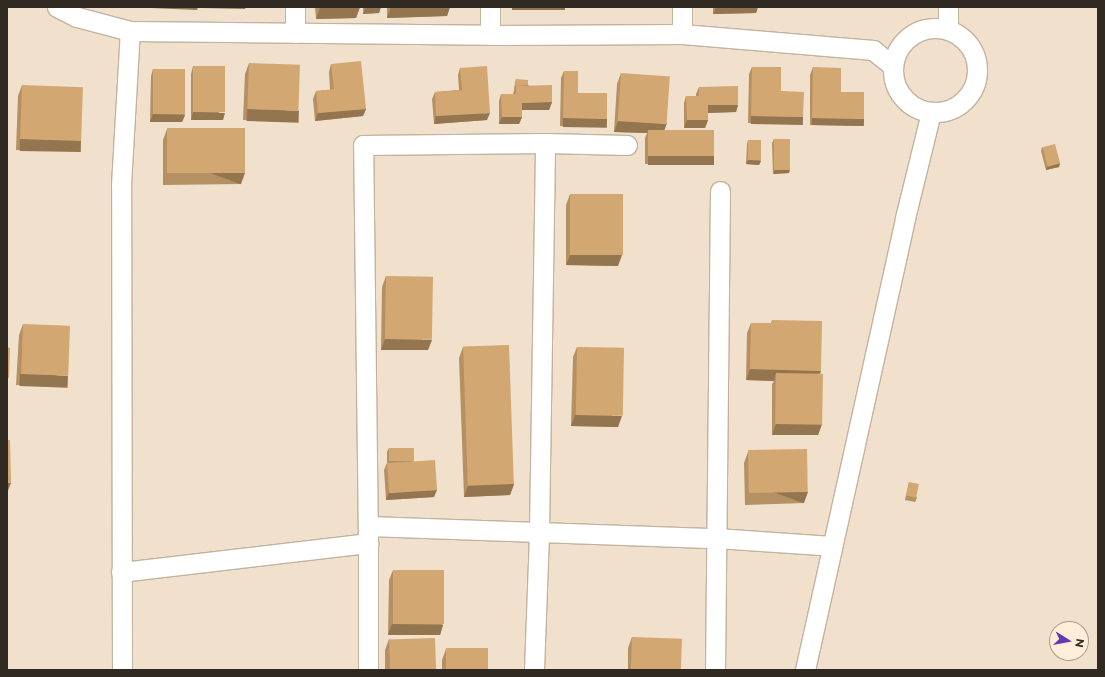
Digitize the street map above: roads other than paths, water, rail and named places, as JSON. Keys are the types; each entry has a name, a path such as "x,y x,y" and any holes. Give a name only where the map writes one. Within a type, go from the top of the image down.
{"street":[{"path":"57,7 79,12 130,32 490,35 682,34 874,50 893,66"},
{"path":"295,7 295,33"},
{"path":"490,7 490,35"},
{"path":"682,7 682,34"},
{"path":"948,7 948,30"},
{"path":"929,28 948,30 963,38 973,52 977,69 974,86 964,101 948,110 931,112 920,109 905,99 896,84 893,66 899,48 912,35 929,28"},
{"path":"122,670 120,572 121,185 130,32"},
{"path":"805,670 905,218 931,112"},
{"path":"368,670 368,534 363,145 545,143 627,145"},
{"path":"534,670 545,143"},
{"path":"715,670 720,191"},
{"path":"120,572 368,534 538,531 716,538 832,546"}]}
